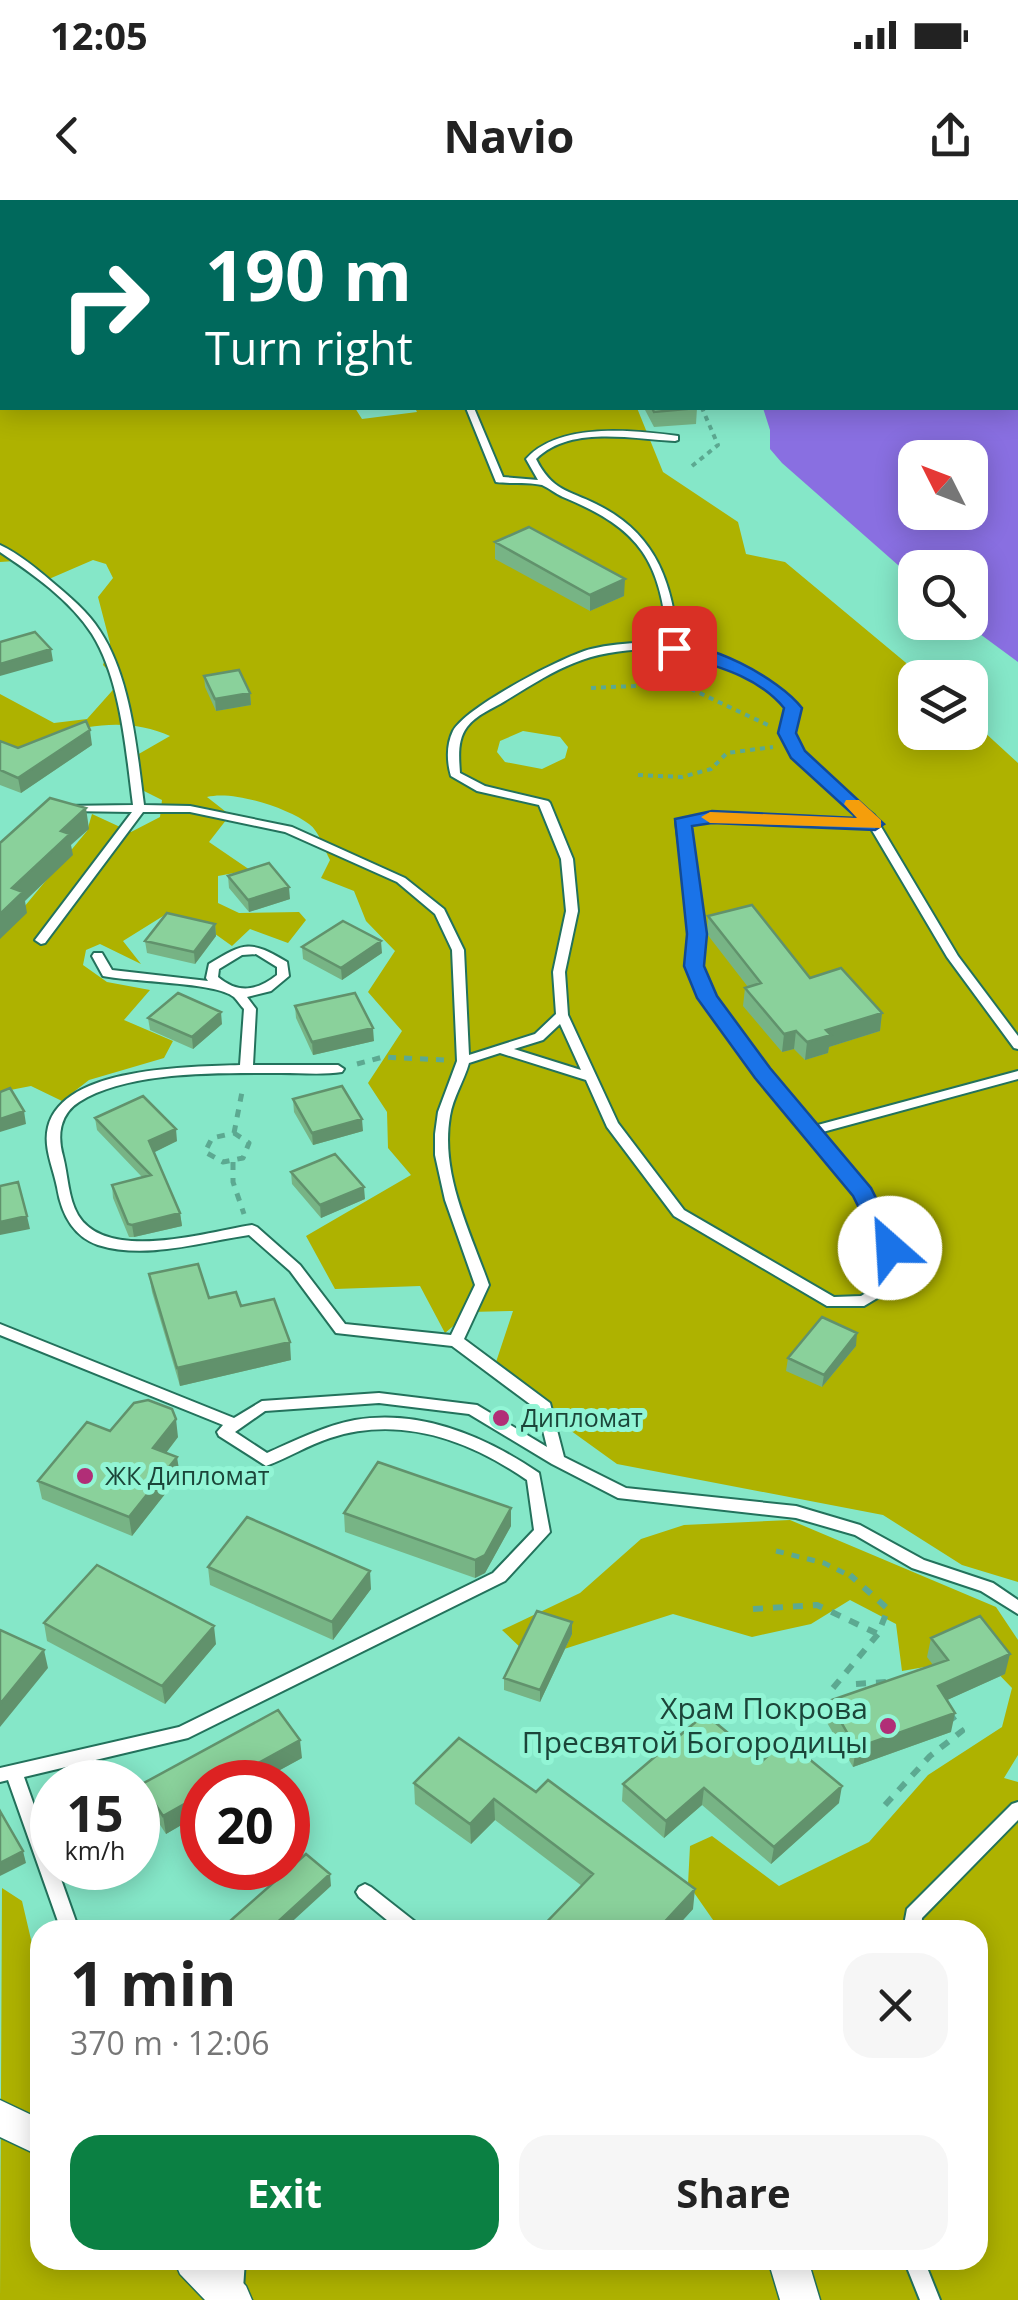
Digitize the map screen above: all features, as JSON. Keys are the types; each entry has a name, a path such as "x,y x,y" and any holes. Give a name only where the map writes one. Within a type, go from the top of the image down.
{"street":[{"path":"0,2118 30,2133"},
{"path":"204,2270 232,2300"}],"lane":[{"path":"471,410 500,480 542,482 622,523 649,554 670,597 674,648"},
{"path":"542,482 532,460 539,447 551,440 674,438"},
{"path":"0,548 63,597 102,639 132,749 139,810 41,940"},
{"path":"875,824 712,817 682,822 697,934 694,966 708,998 863,1193 890,1248 884,1288 864,1301 832,1302 679,1213 612,1124 562,1015 560,972 572,911 567,859 544,804 481,790 455,774 451,744 463,720 551,667 598,650 674,648 750,672 777,688 793,708 787,733 798,754 822,780 875,824 953,956 1018,1045"},
{"path":"61,808 190,809 288,830 400,880 440,912 458,950 463,1061 460,1077 444,1109 440,1157 482,1286 456,1341"},
{"path":"221,988 212,978 213,967 239,950 258,950 283,965 282,976 273,986 237,994"},
{"path":"98,956 107,973 135,980 189,978 237,994 250,1008 246,1071"},
{"path":"463,1061 539,1036 562,1015"},
{"path":"502,1050 591,1077"},
{"path":"338,1069 246,1071 119,1081 75,1098 56,1117 52,1144 70,1214 94,1240 131,1249 252,1230 295,1268 341,1330 456,1341 545,1407 557,1460"},
{"path":"810,1131 1018,1075"},
{"path":"0,1330 235,1424"},
{"path":"66,1920 7,1773 182,1733 500,1577 542,1532 534,1477 506,1457 416,1422 333,1430 266,1460 224,1432 262,1406 379,1398 472,1409 623,1494 796,1512 860,1531 918,1564 987,1587 1018,1608"},
{"path":"913,1920 913,1915 1018,1810"},
{"path":"364,1892 399,1920"},
{"path":"232,2300 234,2270"},
{"path":"918,2270 930,2300"}],"path":[{"path":"692,466 718,445 703,410"},
{"path":"591,688 656,685 691,689 787,733"},
{"path":"638,775 682,777 711,769 727,753 796,746"},
{"path":"338,1069 383,1058 463,1061"},
{"path":"234,1133 246,1071"},
{"path":"234,1133 244,1136 249,1151 232,1162 210,1159 205,1152 212,1138 234,1133"},
{"path":"232,1162 233,1182 252,1230"},
{"path":"776,1551 825,1561 872,1587 888,1609 878,1634 832,1688"},
{"path":"753,1608 817,1604 878,1634"},
{"path":"856,1684 890,1682"},
{"path":"885,1805 930,1756 962,1732 944,1705"}],"shaded area":[{"path":"0,410 356,410 362,419 416,410 638,410 663,472 738,522 746,554 785,562 903,660 898,660 898,750 988,750 988,736 1018,763 1018,1582 962,1565 883,1515 617,1464 492,1374 513,1311 470,1312 445,1333 420,1286 335,1289 306,1236 411,1175 388,1148 387,1112 368,1083 402,1031 368,992 395,951 366,921 354,891 321,878 330,860 316,831 288,812 245,798 207,797 230,815 209,842 250,870 218,876 218,903 239,913 299,912 306,920 288,943 250,929 232,946 197,921 168,913 123,941 141,964 100,944 86,950 83,965 107,982 150,990 124,1020 173,1041 164,1058 89,1080 62,1101 31,1086 0,1092 0,936 87,831 92,814 131,832 160,817 162,800 138,788 130,759 170,736 129,725 108,725 65,733 7,759 0,757 0,694 54,723 87,719 120,682 103,665 110,643 98,597 113,578 106,564 93,560 49,579 15,561 0,562","holes":["523,731 560,737 568,747 565,758 542,769 505,762 497,752 500,741"]},
{"path":"764,410 1018,410 1018,662 988,640 988,550 898,550 898,565 770,449 770,430"},
{"path":"790,1520 996,1607 1018,1640 1018,1755 1004,1778 1018,1782 1018,2300 0,2300 2,1888 22,1901 30,1935 30,2270 988,2270 988,1920 713,1920 688,1884 690,1846 712,1836 779,1886 869,1842 928,1775 1002,1727 1012,1688 982,1657 902,1671 896,1624 850,1600 811,1624 752,1637 673,1614 561,1650 522,1649 502,1630 580,1593 641,1539 684,1525"}],"building":[{"path":"529,527 625,579 590,595 495,542"},
{"path":"35,632 51,649 0,664 0,642"},
{"path":"239,670 250,693 215,699 204,676"},
{"path":"86,721 90,730 18,778 0,770 0,741 18,748"},
{"path":"50,798 86,808 61,831 70,834 12,888 23,892 0,914 0,843"},
{"path":"269,863 289,887 248,900 228,876"},
{"path":"752,905 810,978 841,968 882,1013 826,1030 831,1035 807,1042 796,1031 784,1034 745,988 761,983 708,916"},
{"path":"167,913 215,924 194,952 145,941"},
{"path":"343,921 381,941 341,968 302,947"},
{"path":"178,993 221,1012 192,1037 148,1018"},
{"path":"355,993 373,1028 312,1042 295,1006"},
{"path":"342,1086 362,1119 312,1133 293,1099"},
{"path":"10,1088 24,1111 0,1119 0,1092"},
{"path":"143,1096 176,1129 149,1141 180,1213 132,1225 128,1224 112,1185 151,1175 95,1118"},
{"path":"335,1154 364,1187 320,1205 291,1172"},
{"path":"18,1182 27,1216 0,1222 0,1186"},
{"path":"198,1264 209,1298 236,1292 241,1306 274,1299 290,1342 177,1368 149,1274"},
{"path":"822,1317 857,1333 824,1375 788,1358"},
{"path":"148,1400 172,1409 176,1419 153,1448 177,1457 129,1517 38,1481 87,1422 110,1431 134,1403"},
{"path":"378,1462 511,1508 485,1555 475,1560 344,1513"},
{"path":"247,1517 370,1571 332,1622 208,1567"},
{"path":"97,1565 214,1626 162,1686 44,1623"},
{"path":"537,1611 572,1622 540,1690 504,1678"},
{"path":"980,1616 1010,1654 938,1686 955,1713 856,1748 829,1701 948,1660 931,1638"},
{"path":"0,1630 44,1650 0,1704"},
{"path":"278,1710 300,1740 264,1760 186,1760"},
{"path":"705,1714 762,1761 786,1740 842,1786 774,1847 704,1788 666,1821 623,1784"},
{"path":"459,1738 536,1792 548,1780 695,1889 666,1920 549,1920 593,1874 494,1799 470,1824 414,1783"},
{"path":"180,1763 180,1806 163,1816 160,1811 160,1774"},
{"path":"0,1811 23,1851 0,1863"},
{"path":"310,1857 330,1874 280,1920 231,1920 265,1890 310,1890"}],"slow traffic":[{"path":"710,817 875,824 853,804"}],"place":[{"name":"Дипломат","path":"501,1418"},
{"name":"ЖК Дипломат","path":"85,1476"},
{"name":"Храм Покрова Пресвятой Богородицы","path":"888,1726"}],"route":[{"path":"674,648 702,653 750,672 777,688 793,708 787,733 798,754 822,780 875,824 712,817 682,822 697,934 694,966 708,998 762,1073 863,1193 890,1248"}]}
